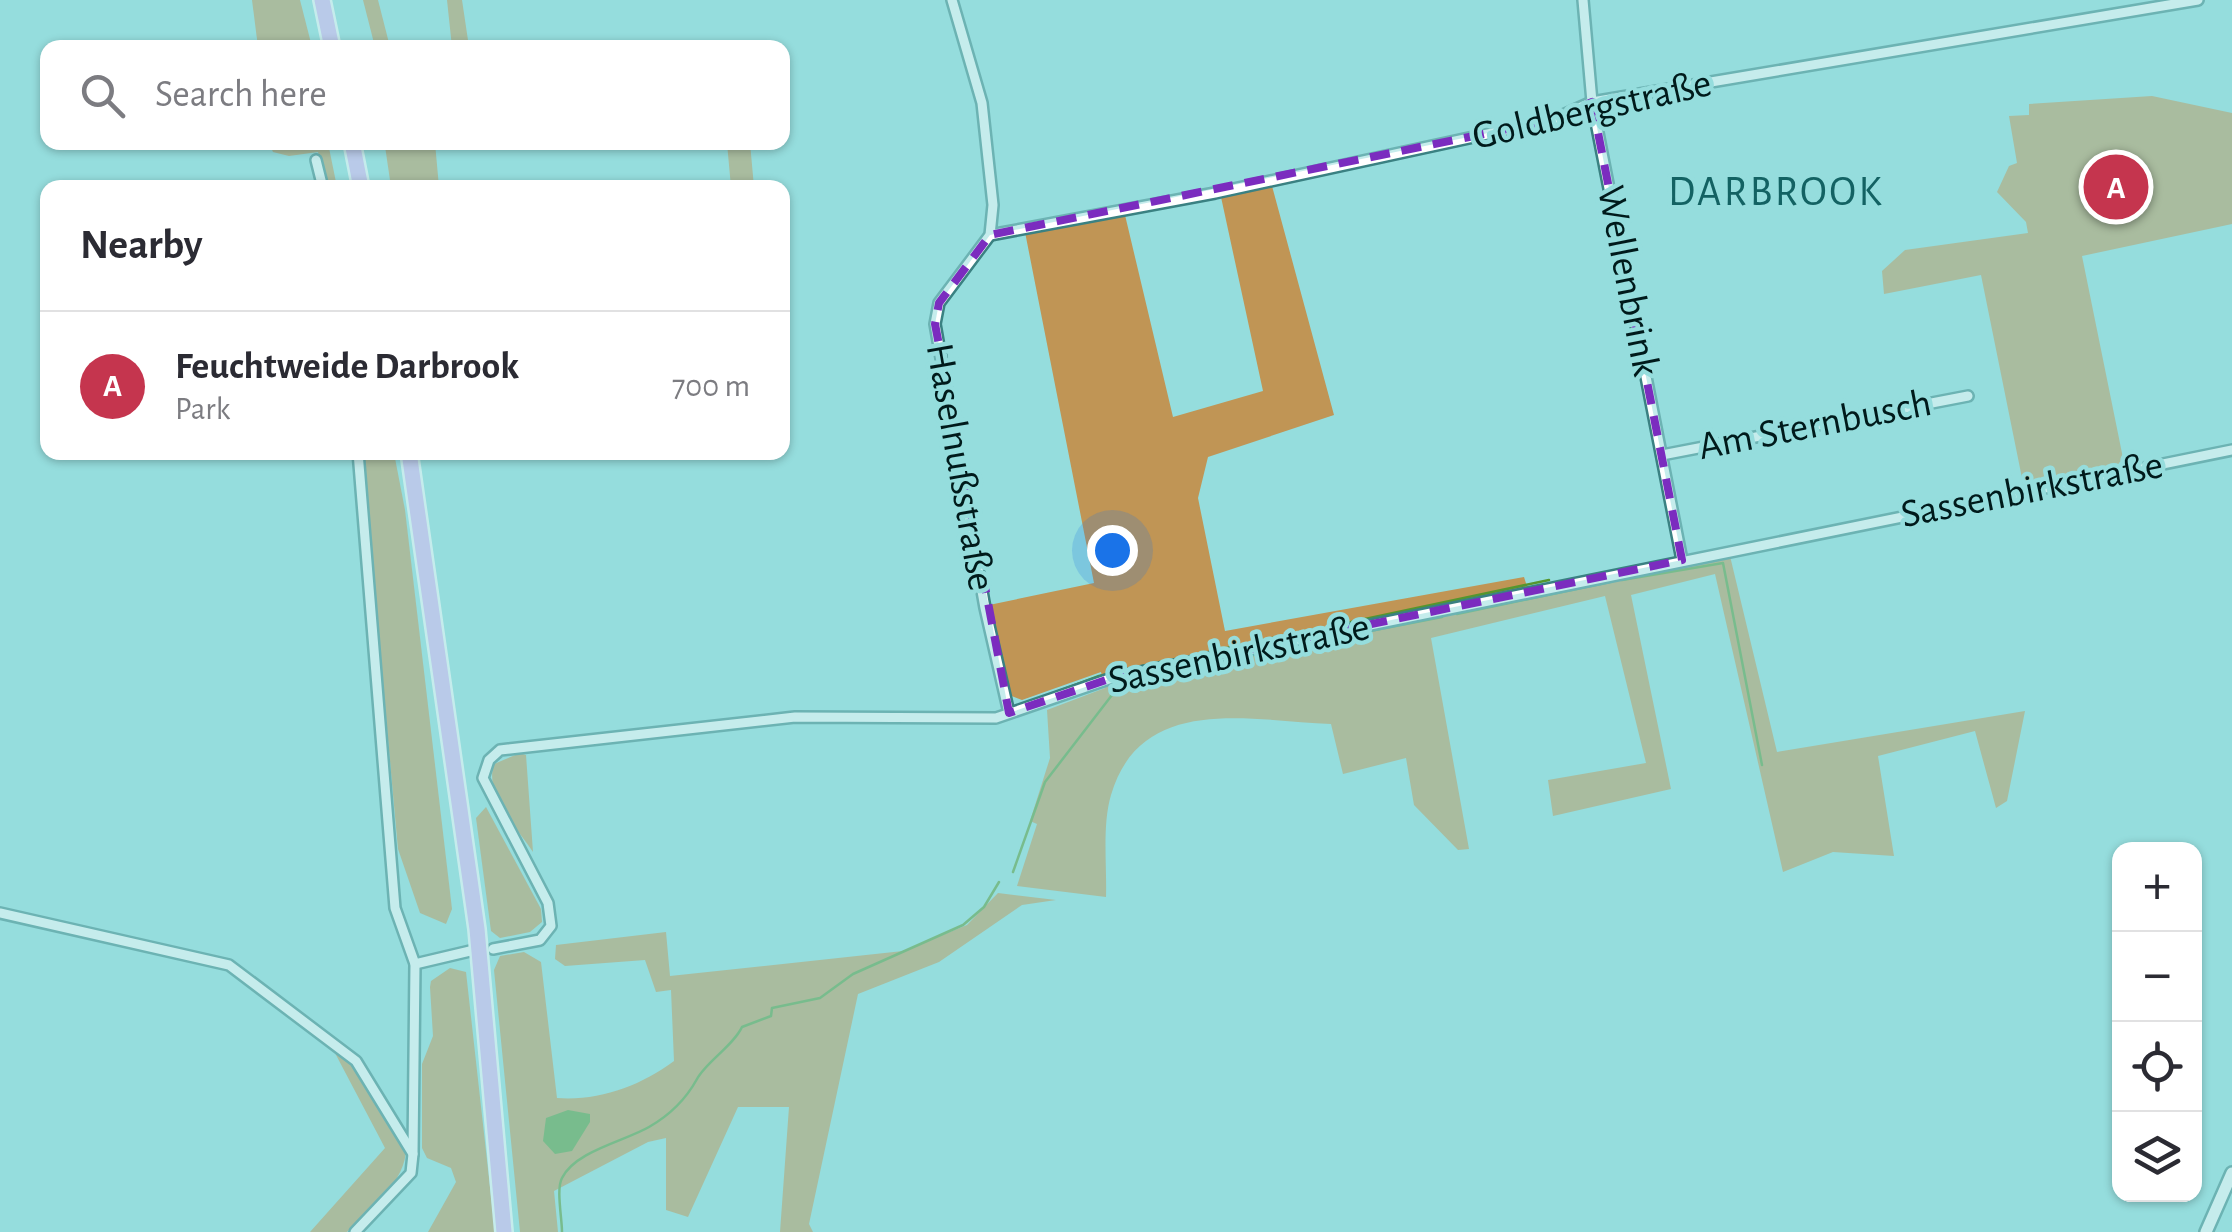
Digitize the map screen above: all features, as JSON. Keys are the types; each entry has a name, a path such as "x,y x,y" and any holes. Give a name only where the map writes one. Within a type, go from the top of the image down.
{"highway":[{"path":"322,0 330,40"},
{"path":"354,150 359,180"},
{"path":"410,460 475,910 504,1232"}],"street":[{"path":"952,0 982,103 993,205 990,234"},
{"name":"Wellenbrink","path":"1584,0 1592,102 1682,560"},
{"name":"Goldbergstraße","path":"990,234 1215,193 1534,124 1592,102 2198,0"},
{"path":"316,160 321,180"},
{"name":"Haselnußstraße","path":"990,234 939,303 935,324 985,608 1010,714"},
{"name":"Am Sternbusch","path":"1662,454 1968,396"},
{"name":"Sassenbirkstraße","path":"493,948 540,940 551,926 548,903 483,778 488,760 500,750 795,718 996,718 1115,677 2232,450"},
{"path":"356,1232 411,1174 414,964 395,908 359,460"},
{"path":"0,912 229,965 356,1061 412,1154"},
{"path":"414,964 470,951"},
{"path":"2206,1232 2232,1172"}],"highlighted area":[{"path":"1592,102 1682,560 1115,677 1009,713 935,324 939,303 990,235 1552,120"}],"shaded area":[{"path":"252,0 300,0 310,40 257,40"},
{"path":"363,0 378,0 388,40 373,40"},
{"path":"447,0 462,0 468,40 451,40"},
{"path":"2152,96 2232,113 2232,224 2082,256 2124,463 2023,483 1981,275 1884,294 1882,271 1905,250 2028,233 2026,222 1997,192 2009,166 2017,163 2009,116 2029,115 2029,104"},
{"path":"329,150 336,180 325,180 318,152 289,156 273,152"},
{"path":"386,150 436,150 438,180 390,180"},
{"path":"728,150 751,150 753,180 730,180"},
{"path":"1272,186 1334,415 1208,457 1198,498 1225,631 1524,577 1531,599 1730,556 1777,752 2025,711 2007,801 1996,808 1975,731 1878,756 1894,856 1833,852 1783,872 1715,574 1631,595 1671,789 1553,816 1548,780 1646,763 1605,596 1431,638 1469,849 1458,850 1414,805 1406,758 1343,774 1331,724 1202,720 1172,727 1147,740 1126,763 1108,807 1106,897 1017,886 1037,824 1030,821 1050,758 1047,710 1105,688 1101,672 1022,700 1009,695 989,605 1094,583 1025,232 1125,215 1173,417 1263,391 1221,197"},
{"path":"363,460 395,460 405,510 452,909 446,924 420,913 398,849"},
{"path":"520,753 526,755 533,852 503,810 493,787 494,764"},
{"path":"486,807 541,909 542,922 530,932 500,938 491,931 476,818"},
{"path":"998,893 1056,900 1022,905 939,962 858,994 809,1224 813,1232 780,1232 789,1107 738,1107 688,1217 666,1210 666,1138 648,1142 554,1191 558,1232 520,1232 494,970 500,956 524,952 541,962 557,1098 589,1097 633,1084 674,1061 671,990 656,992 645,960 565,966 555,959 556,945 666,932 670,976 903,951 967,925"},
{"path":"450,968 466,972 495,1232 428,1232 456,1182 451,1168 427,1158 422,1148 422,1064 433,1036 430,987 431,981"},
{"path":"335,1053 350,1061 406,1147 405,1160 394,1183 347,1232 310,1232 385,1148"},
{"path":"568,1110 590,1114 590,1122 572,1151 555,1154 543,1141 546,1118"}],"waterway":[{"path":"1622,580 1723,563 1762,765"},
{"path":"1332,626 1549,580"},
{"path":"1457,614 1610,582"},
{"path":"1329,639 1442,617"},
{"path":"1173,660 1304,631"},
{"path":"1013,872 1045,782 1122,682 1312,643"},
{"path":"1032,701 1099,676 1160,662"},
{"path":"562,1232 559,1189 568,1169 671,1112 742,1027 771,1016 772,1008 820,998 853,974 963,925 984,907 999,882"}],"place":[{"name":"Feuchtweide Darbrook","path":"2116,187"}],"district":[{"name":"DARBROOK","path":"1776,192"}]}
